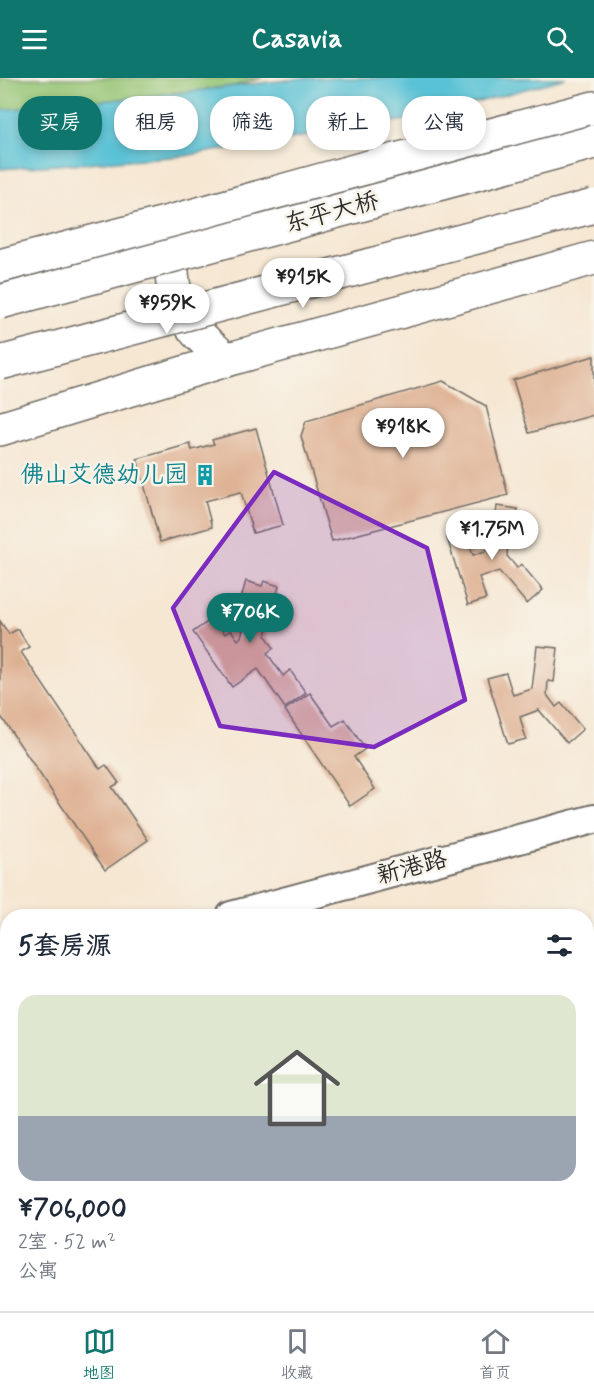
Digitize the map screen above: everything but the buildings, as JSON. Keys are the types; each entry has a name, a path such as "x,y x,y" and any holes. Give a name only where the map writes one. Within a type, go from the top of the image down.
{"main road":[{"path":"0,266 594,108"},
{"name":"东平大桥","path":"0,302 594,142"},
{"path":"0,363 594,206"},
{"path":"181,219 173,246 174,294 193,328 226,360"},
{"path":"0,429 226,360 594,258"}],"street":[{"name":"新港路","path":"257,909 594,819"}],"highlighted area":[{"path":"274,472 427,548 465,700 374,747 220,726 173,608"}],"green space":[{"path":"0,78 262,78 223,89 154,96 114,96 114,100 102,101 102,96 18,96 18,110 0,111"}],"water":[{"path":"304,78 566,78 486,100 486,96 402,96 402,121 390,123 390,96 306,96 306,136 294,138 294,96 210,96 210,150 221,150 184,156 0,169 0,110 18,108 18,150 102,150 102,101 114,100 114,150 198,150 198,96 150,96"}],"place":[{"name":"佛山艾德幼儿园","path":"205,475"}]}
